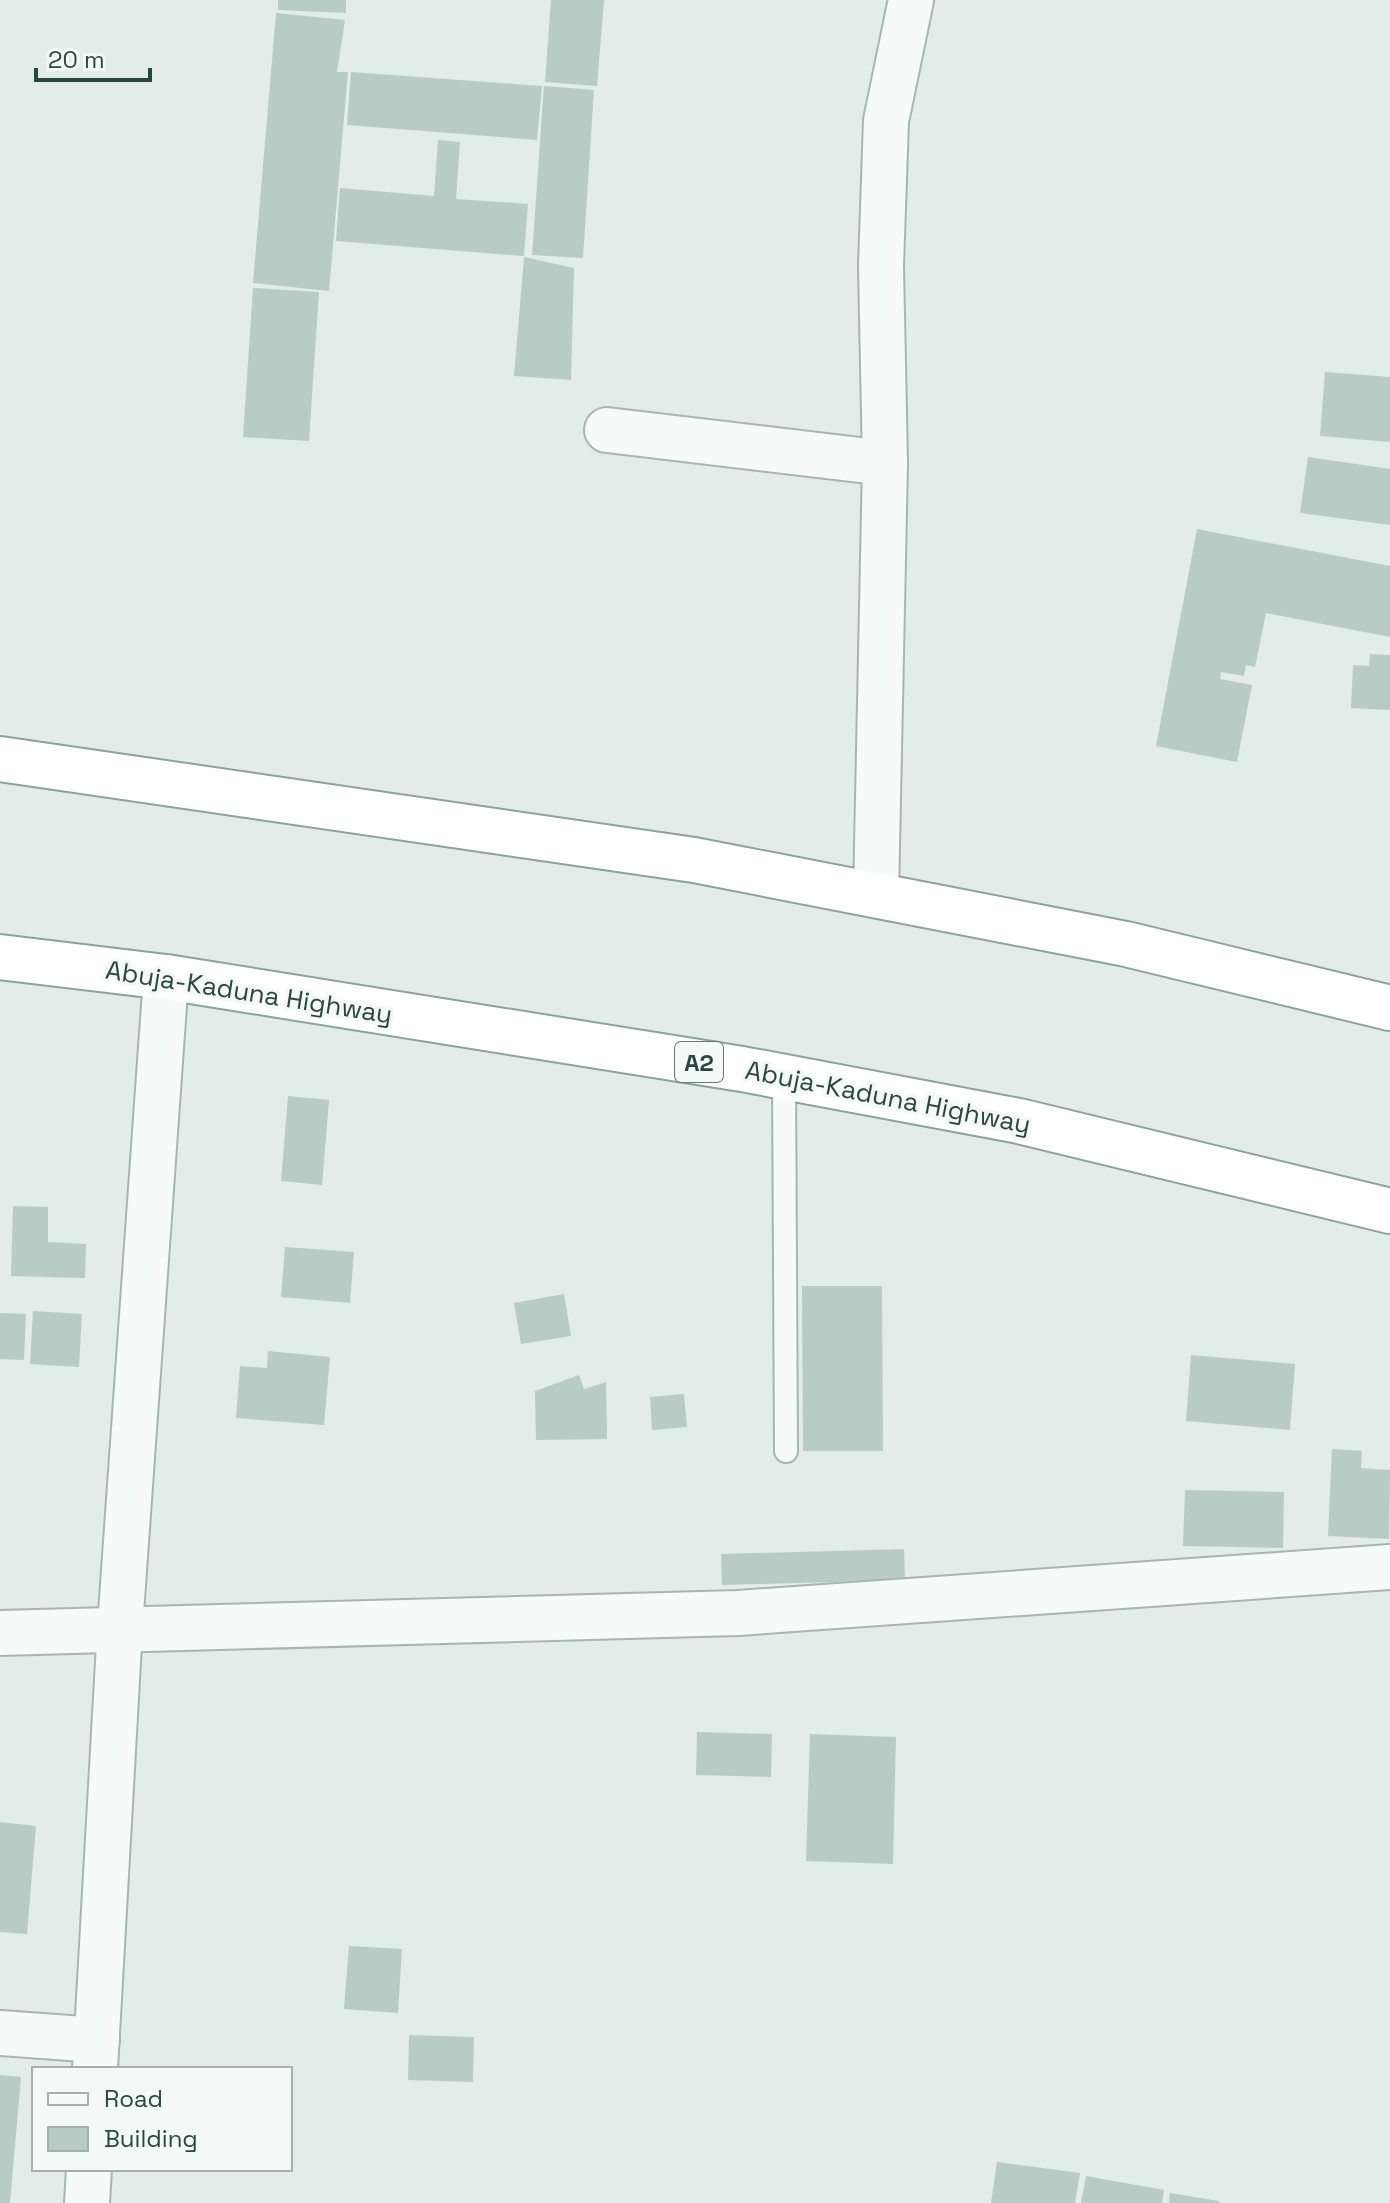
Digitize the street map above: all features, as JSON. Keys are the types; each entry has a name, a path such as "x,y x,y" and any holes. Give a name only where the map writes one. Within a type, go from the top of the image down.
{"highway":[{"path":"0,759 694,860 1126,944 1390,1008"},
{"name":"Abuja-Kaduna Highway","path":"0,957 166,977 784,1077 1019,1121 1390,1211"}],"street":[{"path":"876,895 885,463 881,266 886,121 911,0"},
{"path":"607,430 885,463"},
{"path":"0,2033 96,2054 120,1627 166,977"},
{"path":"0,1633 120,1627 738,1613 1390,1567"},
{"path":"87,2203 89,2171"}],"lane":[{"path":"784,1077 786,1451"}],"building":[{"path":"278,0 346,0 346,13 278,10"},
{"path":"551,0 604,0 597,86 545,82"},
{"path":"276,13 345,20 337,72 348,72 329,291 253,283"},
{"path":"351,72 542,86 537,140 347,125"},
{"path":"544,86 594,90 583,258 532,255"},
{"path":"438,140 460,142 456,199 528,204 524,256 336,241 340,188 434,196"},
{"path":"524,257 574,268 571,380 514,376"},
{"path":"253,288 319,292 309,441 243,437"},
{"path":"1325,372 1390,377 1390,442 1320,436"},
{"path":"1308,457 1390,469 1390,525 1300,513"},
{"path":"1197,529 1390,566 1390,637 1266,613 1255,667 1246,665 1244,676 1221,672 1220,679 1252,685 1237,762 1156,746"},
{"path":"1370,654 1390,655 1390,710 1351,708 1353,665 1369,666"},
{"path":"288,1096 329,1100 322,1185 281,1181"},
{"path":"13,1206 48,1207 48,1242 86,1244 85,1278 11,1276"},
{"path":"285,1247 354,1252 350,1303 281,1297"},
{"path":"802,1286 882,1286 883,1451 803,1451"},
{"path":"564,1294 571,1336 521,1344 514,1303"},
{"path":"33,1311 82,1314 79,1367 30,1364"},
{"path":"0,1313 26,1314 24,1360 0,1359"},
{"path":"268,1351 330,1357 324,1425 236,1418 240,1366 267,1368"},
{"path":"1191,1355 1295,1364 1290,1430 1186,1421"},
{"path":"579,1375 584,1389 606,1382 607,1439 536,1440 535,1391"},
{"path":"684,1394 687,1427 652,1430 650,1397"},
{"path":"1332,1449 1362,1451 1361,1468 1390,1470 1389,1539 1328,1536"},
{"path":"1185,1490 1284,1492 1283,1548 1183,1546"},
{"path":"904,1549 905,1580 722,1585 721,1554"},
{"path":"697,1732 772,1734 771,1777 696,1775"},
{"path":"810,1734 896,1737 893,1864 806,1861"},
{"path":"0,1822 36,1826 27,1934 0,1932"},
{"path":"349,1946 402,1949 398,2013 344,2009"},
{"path":"409,2035 474,2037 473,2082 408,2080"},
{"path":"0,2075 21,2077 10,2203 0,2203"},
{"path":"997,2162 1080,2173 1075,2203 991,2203"},
{"path":"1086,2176 1164,2190 1162,2203 1081,2203"},
{"path":"1170,2193 1219,2201 1219,2203 1169,2203"}]}
